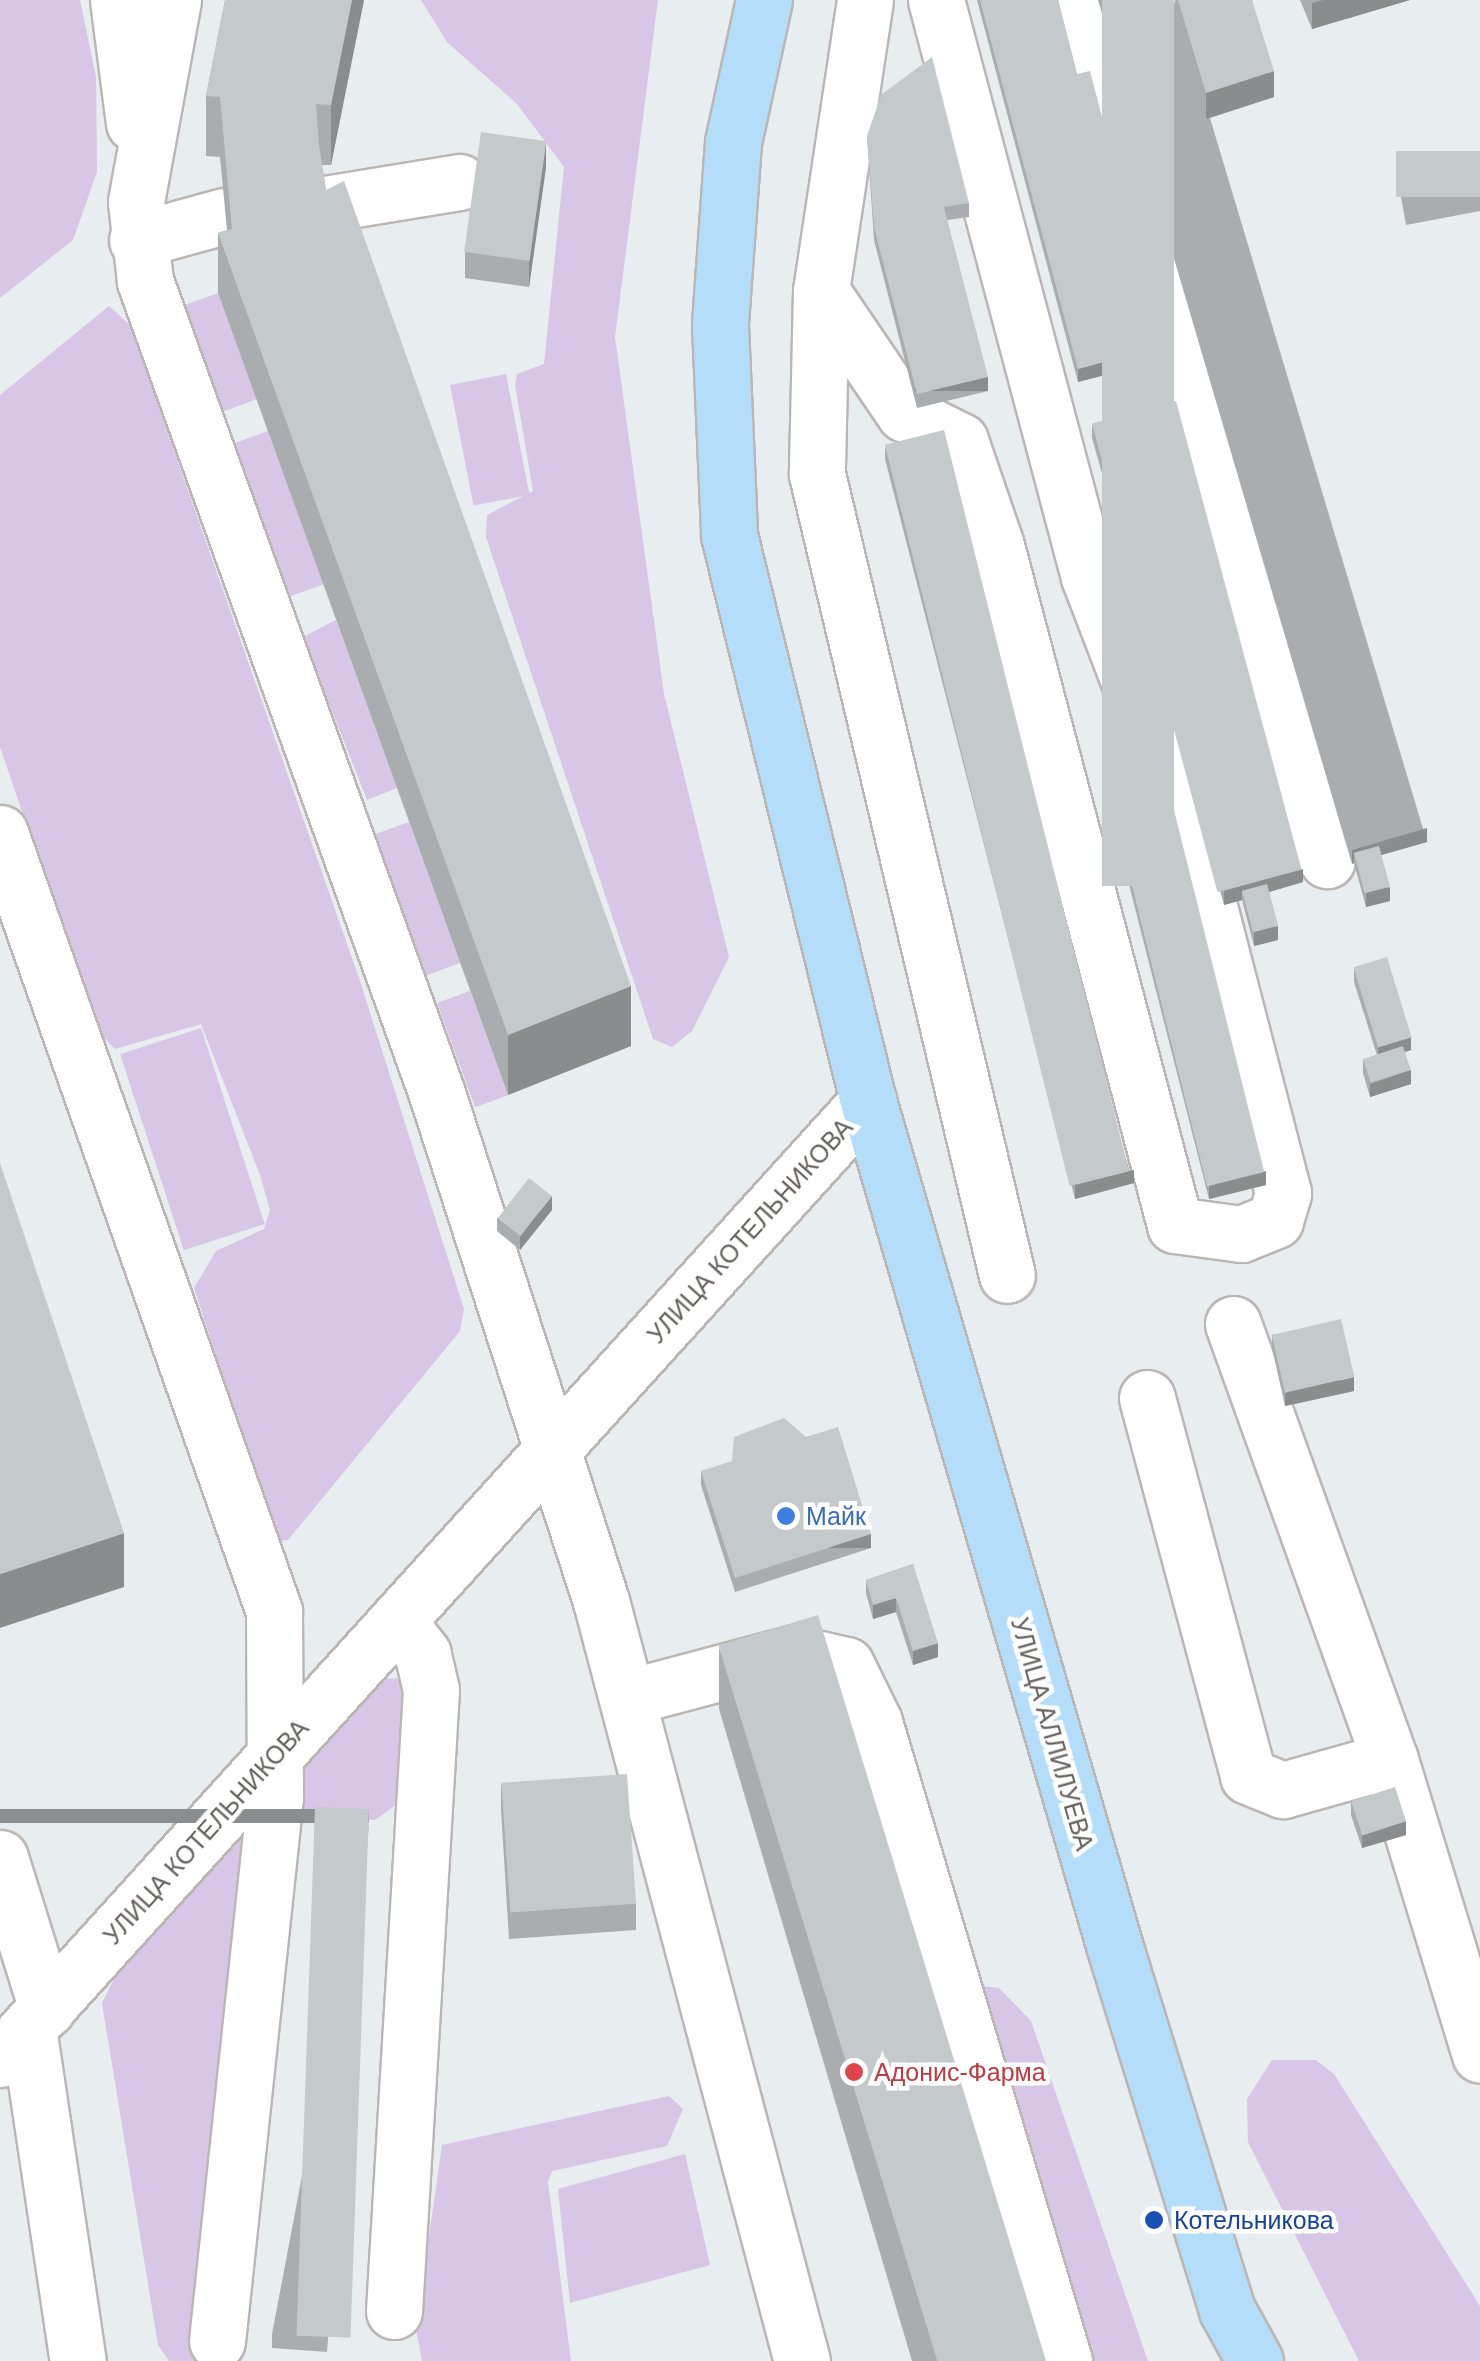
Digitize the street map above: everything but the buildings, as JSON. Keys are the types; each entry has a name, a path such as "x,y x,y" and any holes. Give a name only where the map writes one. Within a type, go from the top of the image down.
{"main road":[{"name":"УЛИЦА КОТЕЛЬНИКОВА","path":"764,0 734,142 720,325 730,535 868,1101"},
{"name":"УЛИЦА АЛЛИЛУЕВА","path":"868,1101 1120,1966 1227,2310 1255,2361"}],"street":[{"path":"118,0 140,166"},
{"path":"173,0 140,166 137,240 203,452 438,1094 548,1455 629,1697 802,2361"},
{"path":"865,0 821,291 817,474 1008,1275"},
{"path":"821,291 904,413 960,441 979,490 1175,1226 1241,1234 1275,1220 1284,1193 1196,853 1089,577 936,0"},
{"path":"1080,0 1327,860"},
{"path":"319,204 459,182"},
{"path":"137,240 224,216"},
{"path":"0,832 274,1612 273,1758 217,2342"},
{"name":"УЛИЦА КОТЕЛЬНИКОВА","path":"25,2032 868,1101"},
{"path":"1233,1324 1390,1760 1480,2055"},
{"path":"1148,1398 1248,1776 1283,1790 1390,1760"},
{"path":"394,2311 431,1690 422,1654 397,1621"},
{"path":"629,1697 794,1653 846,1664 874,1722 1064,2361"},
{"path":"0,1858 78,2361"}],"shaded area":[{"path":"0,0 80,0 96,77 97,172 73,240 0,298"},
{"path":"421,0 658,0 615,337 664,694 729,957 692,1031 672,1047 653,1039 486,537 487,515 533,491 515,385 517,374 544,364 564,167 517,104 447,42"},
{"path":"218,293 257,399 223,411 184,305"},
{"path":"109,306 130,325 359,978 464,1309 460,1331 288,1540 277,1541 194,1288 216,1251 264,1229 270,1210 260,1175 201,1024 115,1049 96,1029 0,747 0,395"},
{"path":"506,374 529,495 474,506 450,385"},
{"path":"268,431 324,584 289,597 233,444"},
{"path":"336,620 397,788 367,800 303,637"},
{"path":"409,822 460,963 426,975 375,834"},
{"path":"470,991 508,1095 475,1107 437,1003"},
{"path":"201,1028 265,1224 184,1250 120,1054"},
{"path":"399,1678 417,1695 410,1795 375,1820 312,1818 288,1807 296,1764 371,1680"},
{"path":"242,1827 208,2361 169,2361 158,2345 102,2003 128,1951"},
{"path":"983,1986 999,1988 1031,2021 1148,2361 1076,2361 974,1993"},
{"path":"1272,2060 1316,2060 1334,2074 1480,2306 1480,2361 1359,2361 1248,2142 1247,2099"},
{"path":"669,2096 683,2109 667,2146 552,2171 548,2182 571,2361 422,2361 416,2328 442,2145"},
{"path":"685,2154 710,2265 570,2303 558,2189"}],"place":[{"name":"Майк","path":"786,1516"},
{"name":"Адонис-Фарма","path":"854,2072"},
{"name":"Котельникова","path":"1154,2220"}]}
